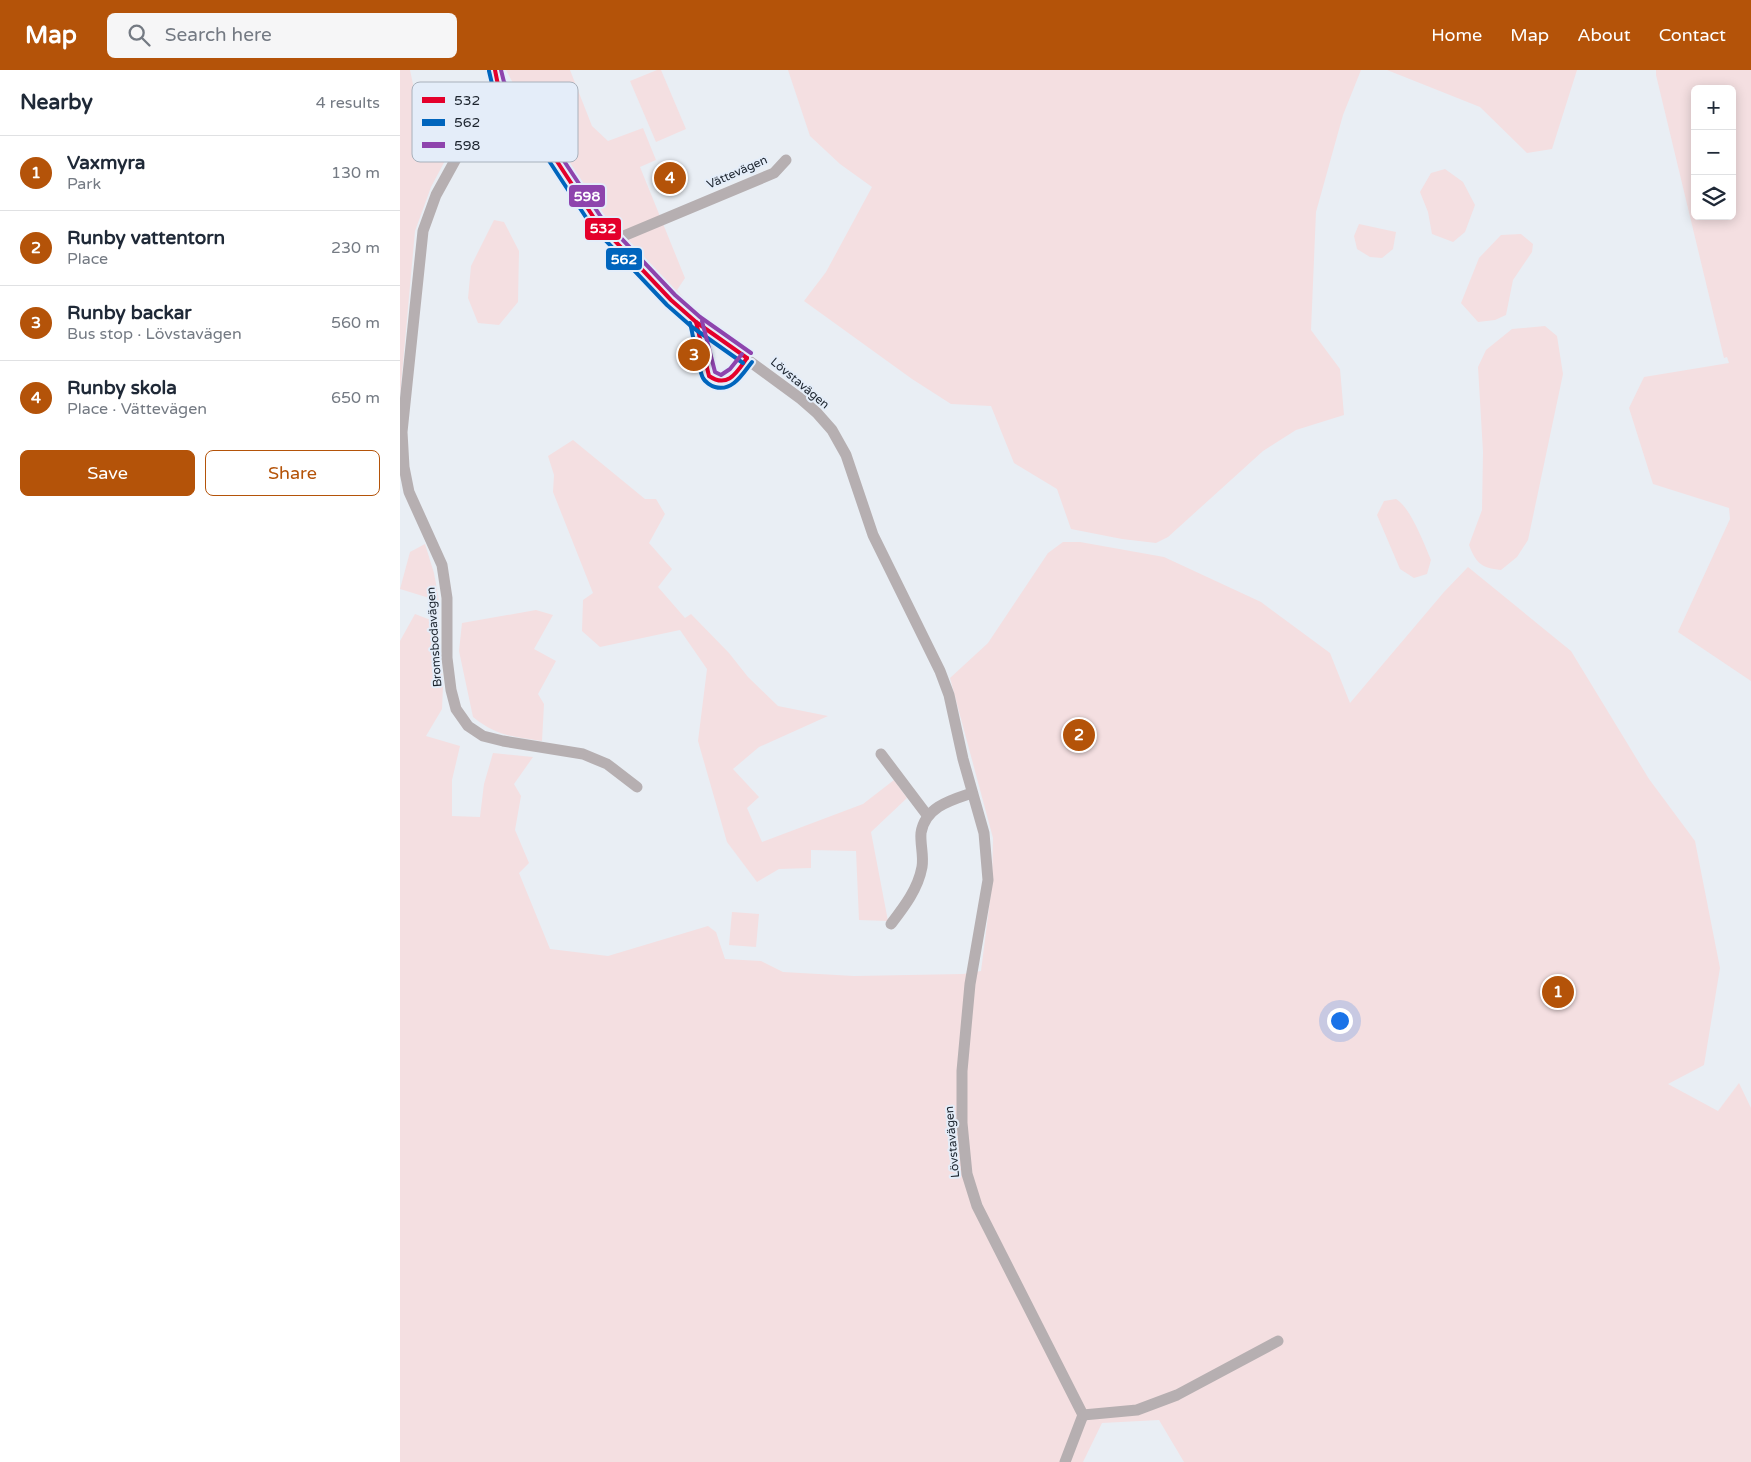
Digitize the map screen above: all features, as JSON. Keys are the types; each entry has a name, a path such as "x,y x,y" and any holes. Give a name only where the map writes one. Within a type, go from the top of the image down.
{"street":[{"name":"Vättevägen","path":"614,240 774,173 786,160"},
{"name":"Bromsbodavägen","path":"454,162 436,195 423,231 402,432 404,466 409,492 442,565 447,598 448,658 451,690 456,709 468,726 483,736 583,754 606,764 637,788"},
{"name":"Lövstavägen","path":"557,162 586,207 670,300 696,322 802,399 832,430 846,455 873,535 940,671 949,695 972,793 984,833 988,880 970,984 962,1071 962,1123 967,1174 978,1206 1083,1415"},
{"path":"881,754 927,815"},
{"path":"891,924 905,906 916,887 922,866 921,832 927,815 939,806 972,793"},
{"path":"1065,1462 1083,1415 1137,1410 1169,1398 1278,1341"}],"shaded area":[{"path":"400,70 410,70 413,82 412,162 444,162 431,187 415,231 400,396"},
{"path":"506,70 570,70 575,82 512,82"},
{"path":"661,70 686,129 656,142 630,81"},
{"path":"788,70 1361,70 1343,115 1316,212 1311,330 1340,369 1344,415 1296,430 1263,451 1168,537 1156,543 1122,539 1071,529 1057,489 1014,463 991,406 951,404 912,379 804,301 826,272 872,187 840,164 810,136"},
{"path":"1387,70 1577,70 1552,149 1527,153 1480,107"},
{"path":"1656,70 1751,70 1751,681 1678,632 1730,519 1729,508 1653,484 1629,408 1644,377 1729,363 1727,357 1724,358 1656,75"},
{"path":"578,90 592,126 608,141 643,128 656,160 640,167 685,278 677,290 698,314 659,280 604,219 566,162 578,162"},
{"path":"1445,169 1463,182 1475,205 1465,232 1453,242 1432,234 1428,212 1420,192 1431,173"},
{"path":"494,220 504,222 519,251 518,302 499,325 478,323 468,298 471,266"},
{"path":"1359,224 1396,232 1393,249 1382,258 1370,257 1357,249 1354,236"},
{"path":"1521,234 1533,244 1532,252 1513,280 1506,315 1495,320 1478,322 1461,303 1479,258 1501,235"},
{"path":"1545,326 1557,336 1563,374 1528,540 1517,557 1501,570 1489,568 1477,560 1469,545 1482,510 1483,452 1478,367 1486,350 1512,329"},
{"path":"573,440 645,499 656,499 665,514 649,543 672,569 658,587 685,618 691,614 729,653 748,677 778,706 828,716 759,747 733,769 759,797 747,808 762,842 863,804 894,780 907,798 871,832 888,921 859,920 856,851 811,850 811,868 779,869 757,882 727,842 698,741 707,669 680,630 600,647 582,631 583,600 593,593 553,492 554,475 548,456"},
{"path":"1396,499 1412,518 1431,560 1427,574 1414,578 1400,569 1377,515 1384,501"},
{"path":"1063,542 1080,542 1164,557 1261,602 1330,653 1350,703 1444,592 1468,567 1571,651 1649,779 1695,841 1720,968 1704,1065 1668,1084 1718,1111 1739,1083 1751,1108 1751,1462 1184,1462 1159,1420 1102,1423 1083,1462 400,1462 400,641 415,614 436,622 443,686 442,709 426,736 460,746 452,780 452,816 480,817 484,784 493,753 533,757 514,784 521,796 515,830 529,863 519,873 550,949 608,956 708,926 716,932 725,959 761,961 783,972 854,976 963,974 981,971 992,884 993,838 950,678 988,643 1048,553"},
{"path":"425,544 434,573 439,601 400,589 410,552"},
{"path":"536,610 553,615 534,649 556,661 538,694 544,704 542,741 498,732 473,717 459,651 462,623"},
{"path":"732,912 759,914 756,947 729,945"}],"transit line":[{"name":"532","path":"495,70 497,82"},
{"name":"598","path":"501,70 504,82"},
{"name":"562","path":"489,71 492,82"},
{"name":"562","path":"550,162 591,225 667,305 692,327 743,363"},
{"name":"532","path":"557,162 596,221 671,300 696,322 747,358"},
{"name":"598","path":"565,162 601,217 675,295 700,317 751,353"},
{"name":"598","path":"702,321 715,372 721,375 730,369 742,354"},
{"name":"532","path":"696,322 709,376 716,380 727,380 736,373 747,358"},
{"name":"562","path":"690,323 701,373 710,385 721,388 727,387 737,380 752,362"}],"place":[{"name":"Runby skola","path":"670,178"},
{"name":"Runby backar","path":"694,355"},
{"name":"Runby vattentorn","path":"1079,735"},
{"name":"Vaxmyra","path":"1558,992"}]}
